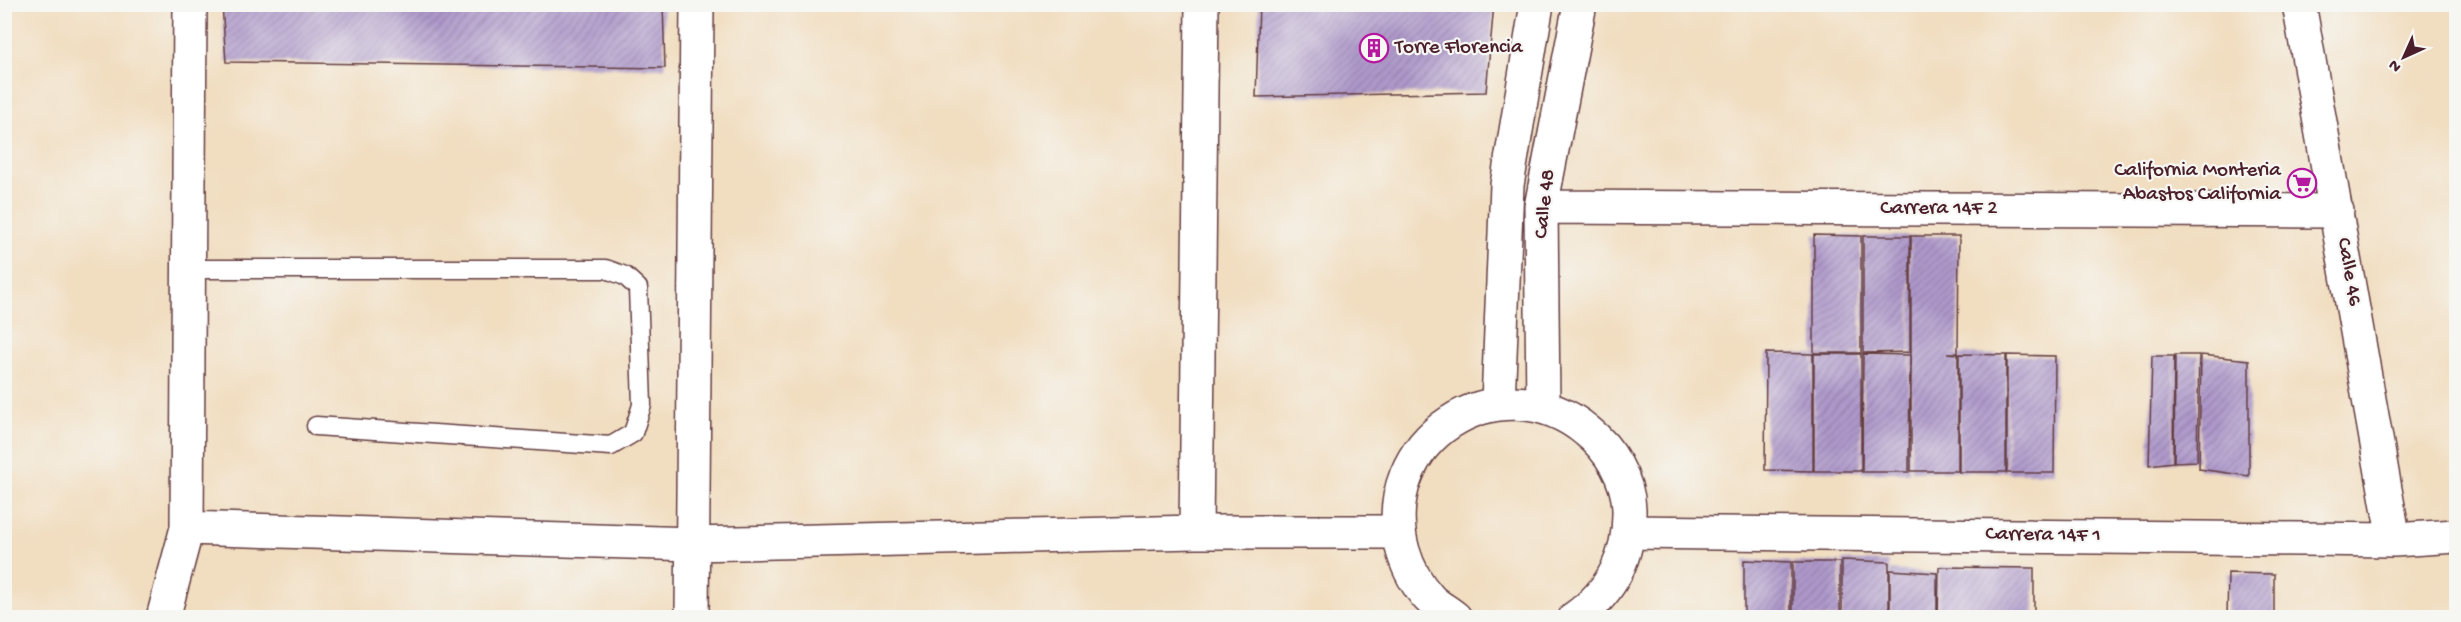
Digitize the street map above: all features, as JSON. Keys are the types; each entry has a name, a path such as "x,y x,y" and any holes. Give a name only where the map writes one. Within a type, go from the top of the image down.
{"street":[{"path":"163,618 187,528 190,4"},
{"path":"693,618 697,4"},
{"path":"1196,531 1202,4"},
{"name":"Calle 48","path":"1498,403 1508,185 1537,4"},
{"name":"Calle 48","path":"1543,406 1541,207 1580,4"},
{"name":"Calle 46","path":"2299,4 2394,540"},
{"name":"Carrera 14F 2","path":"1541,207 2337,211"},
{"path":"1455,618 1429,598 1408,568 1398,532 1399,496 1411,462 1433,433 1464,413 1498,403 1521,402 1543,406 1573,419 1599,440 1618,467 1628,499 1629,532 1621,565 1602,595 1575,618"},
{"path":"187,528 693,544 1196,531 1398,532"},
{"name":"Carrera 14F 1","path":"1629,532 2394,540 2457,536"}],"lane":[{"path":"189,269 606,269 625,276 638,288 642,405 633,433 611,446 316,426"}],"building":[{"path":"222,4 663,4 665,68 226,62"},
{"name":"Torre Florencia","path":"1259,4 1494,4 1486,92 1256,97"},
{"path":"1814,235 1861,236 1861,353 1814,353"},
{"path":"1863,236 1910,236 1910,352 1863,353"},
{"path":"1911,236 1959,236 1958,353 1947,353 1958,354 1958,471 1911,471"},
{"path":"1766,353 1813,354 1813,471 1765,470"},
{"path":"1814,354 1861,354 1861,471 1814,471"},
{"path":"1863,354 1910,355 1909,472 1862,472"},
{"path":"1959,354 2006,355 2006,472 1959,472"},
{"path":"2007,355 2055,356 2054,473 2007,473"},
{"path":"2175,355 2199,355 2197,461 2174,462"},
{"path":"2201,355 2249,360 2249,476 2199,469"},
{"path":"2152,356 2174,356 2173,462 2149,465"},
{"path":"1744,560 1791,562 1791,618 1744,618"},
{"path":"1842,560 1889,562 1889,618 1842,618"},
{"path":"1793,562 1840,562 1840,618 1793,618"},
{"path":"1939,567 2034,568 2034,618 1938,618"},
{"path":"1890,570 1937,573 1937,618 1890,618"},
{"path":"2228,573 2274,574 2274,618 2227,618"}],"place":[{"name":"Torre Florencia","path":"1374,48"},
{"name":"California Monteria Abastos California","path":"2302,183"}]}
